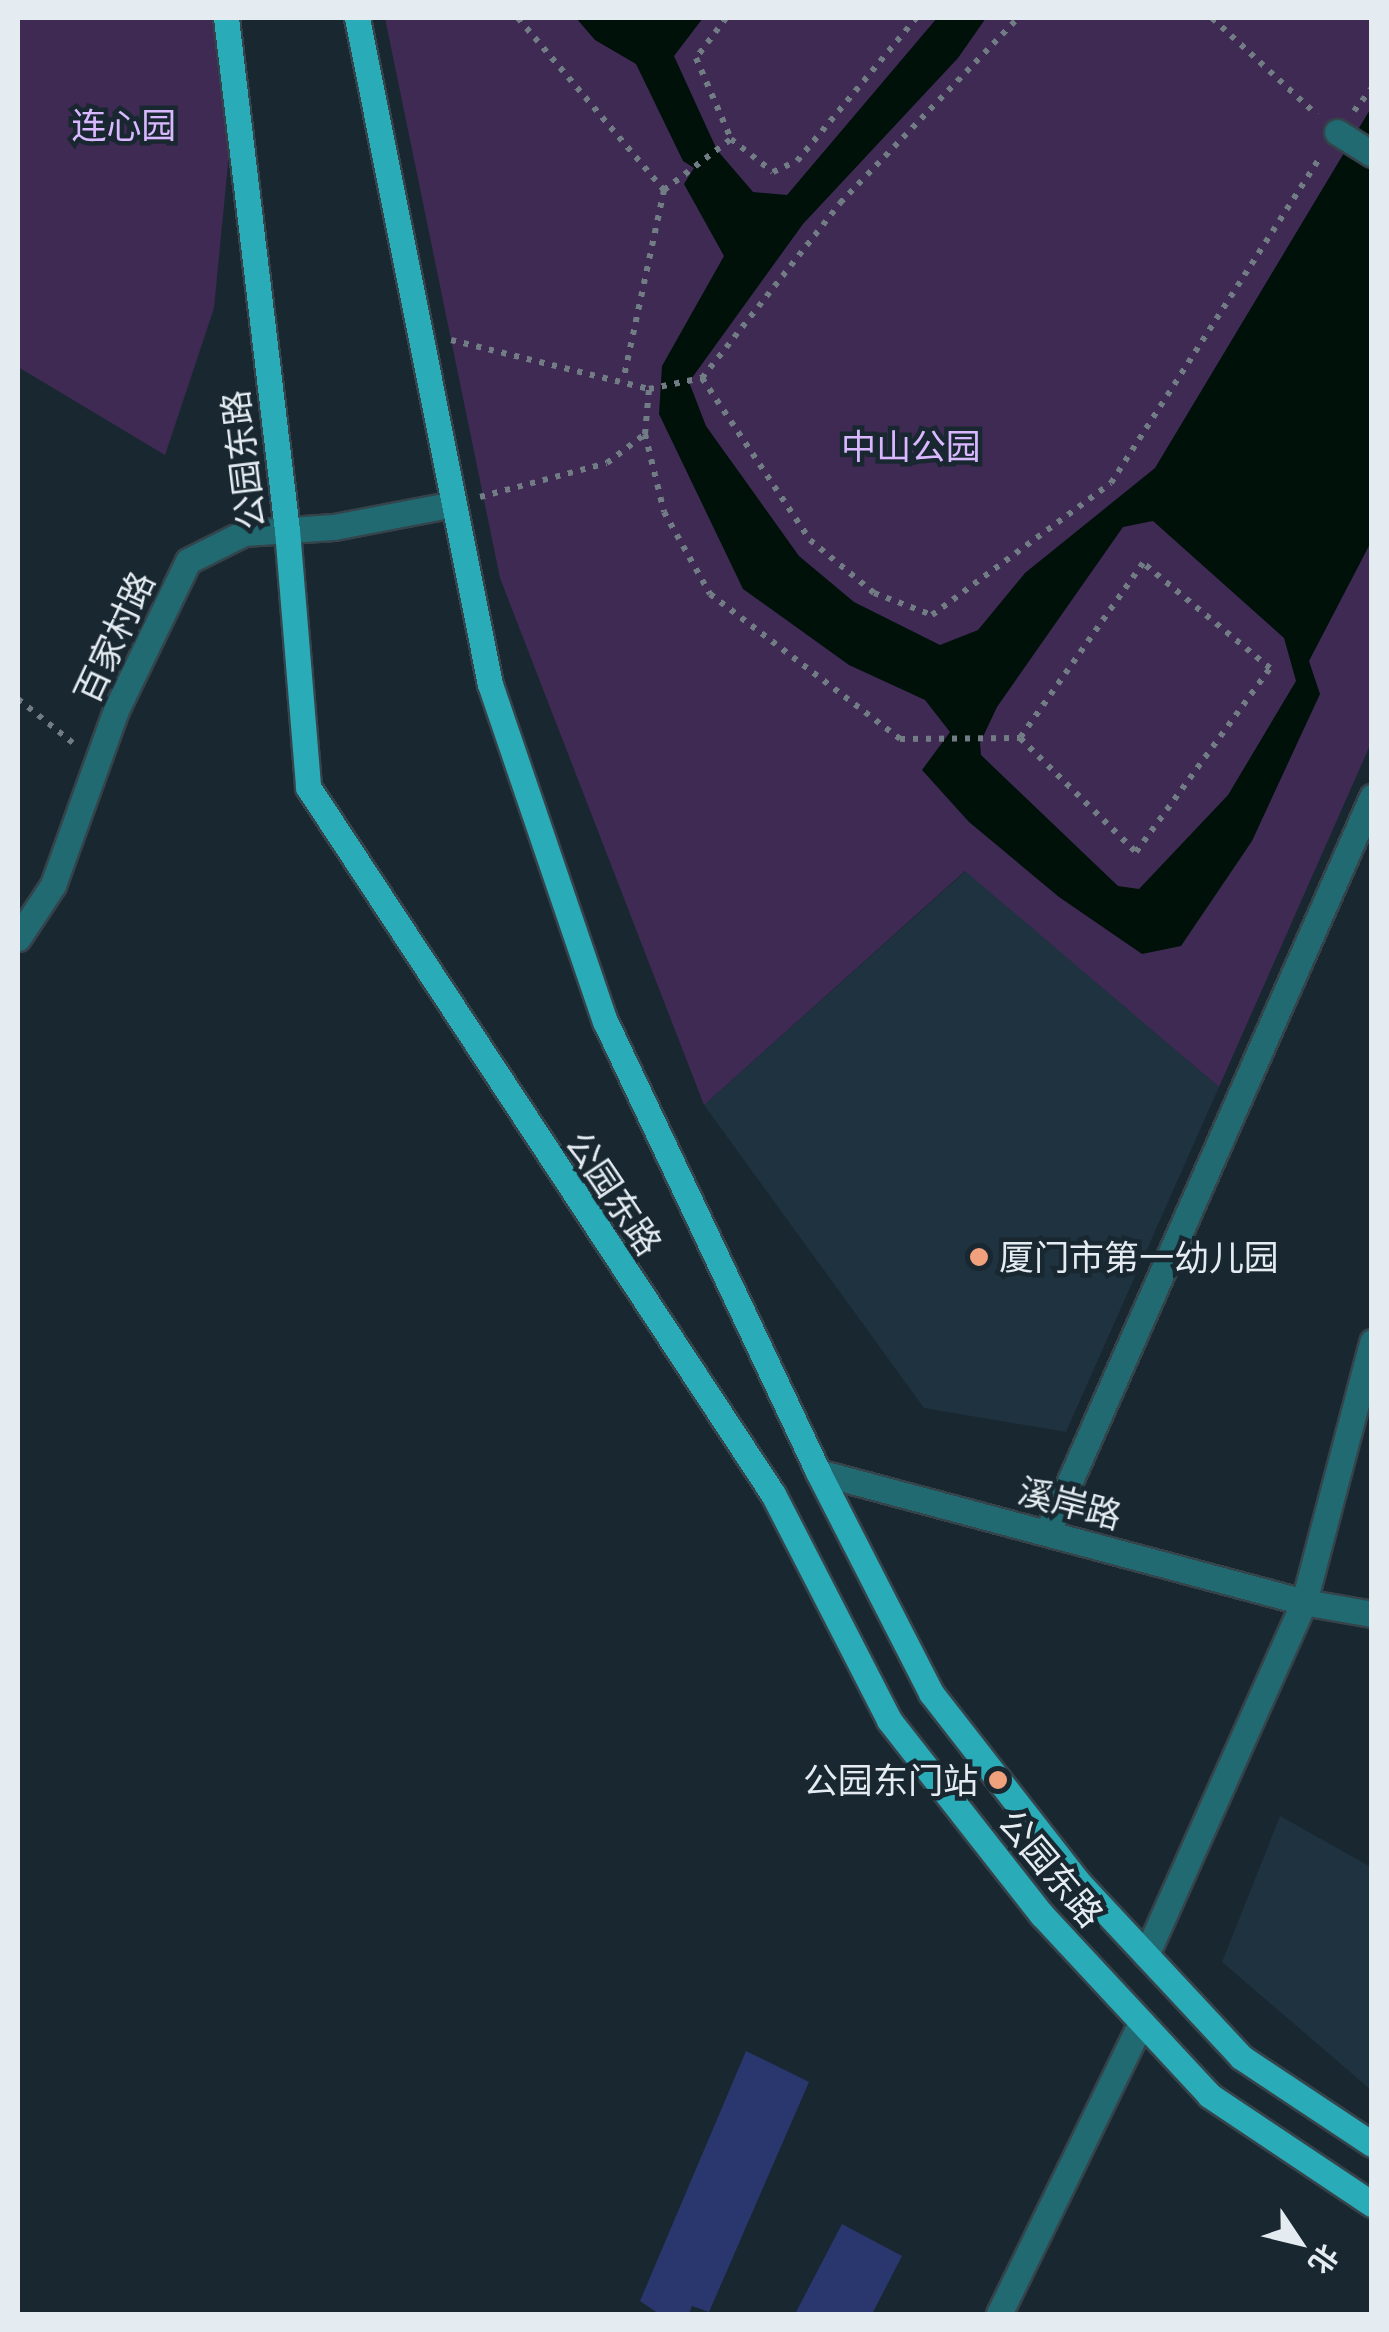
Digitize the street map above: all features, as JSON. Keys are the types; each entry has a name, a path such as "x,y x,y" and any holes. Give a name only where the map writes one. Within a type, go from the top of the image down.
{"main road":[{"name":"公园东路","path":"226,18 287,530 308,786 774,1494 888,1720 1042,1916 1209,2095 1372,2204"},
{"name":"公园东路","path":"357,18 490,684 605,1021 818,1472 931,1693 1079,1883 1241,2057 1372,2144"}],"street":[{"path":"1336,132 1372,154"},
{"name":"百家村路","path":"18,938 53,885 98,763 188,561 244,534 454,504"},
{"path":"1047,1533 1372,798"},
{"path":"1146,1955 1304,1602 1372,1342"},
{"name":"溪岸路","path":"818,1472 1304,1602 1372,1614"},
{"path":"999,2314 1141,2023"}],"path":[{"path":"518,18 664,190"},
{"path":"726,18 696,58 732,138 773,172 797,161 916,18"},
{"path":"420,332 649,389 702,378 840,203 1018,18"},
{"path":"702,378 810,540 874,593 932,616 1112,483 1336,132 1212,18"},
{"path":"623,380 664,190 732,138"},
{"path":"649,389 645,434 664,512 710,594 900,739 1020,738 1136,852 1270,668 1143,564 1020,738"},
{"path":"454,504 607,463 645,434"},
{"path":"18,699 98,763"}],"shaded area":[{"path":"576,18 703,18 674,56 717,150 753,192 787,195 937,18 986,18 958,58 803,224 689,382 706,426 799,556 854,602 940,645 978,630 1025,573 1155,468 1371,108 1371,542 1309,661 1320,694 1252,841 1181,946 1142,954 1059,897 969,822 922,770 950,732 925,700 849,665 743,589 659,414 662,366 724,256 684,184 694,168 683,161 636,64 595,40","holes":["1153,521 1284,638 1296,681 1228,795 1139,889 1118,886 981,755 980,743 997,707 1123,527"]},
{"name":"厦门市第一幼儿园","path":"966,871 1219,1087 1066,1432 924,1408 704,1105"},
{"path":"1280,1816 1371,1867 1371,2090 1222,1962"}],"green space":[{"name":"连心园","path":"20,18 216,18 234,102 214,308 165,455 18,367"},
{"name":"中山公园","path":"385,18 1371,18 1371,743 1219,1087 965,871 704,1105 500,578"}],"building":[{"path":"746,2051 809,2082 709,2312 692,2306 689,2314 659,2314 640,2301"},
{"path":"842,2224 902,2256 872,2314 795,2314"}],"place":[{"name":"厦门市第一幼儿园","path":"979,1257"},
{"name":"公园东门站","path":"998,1780"}]}
